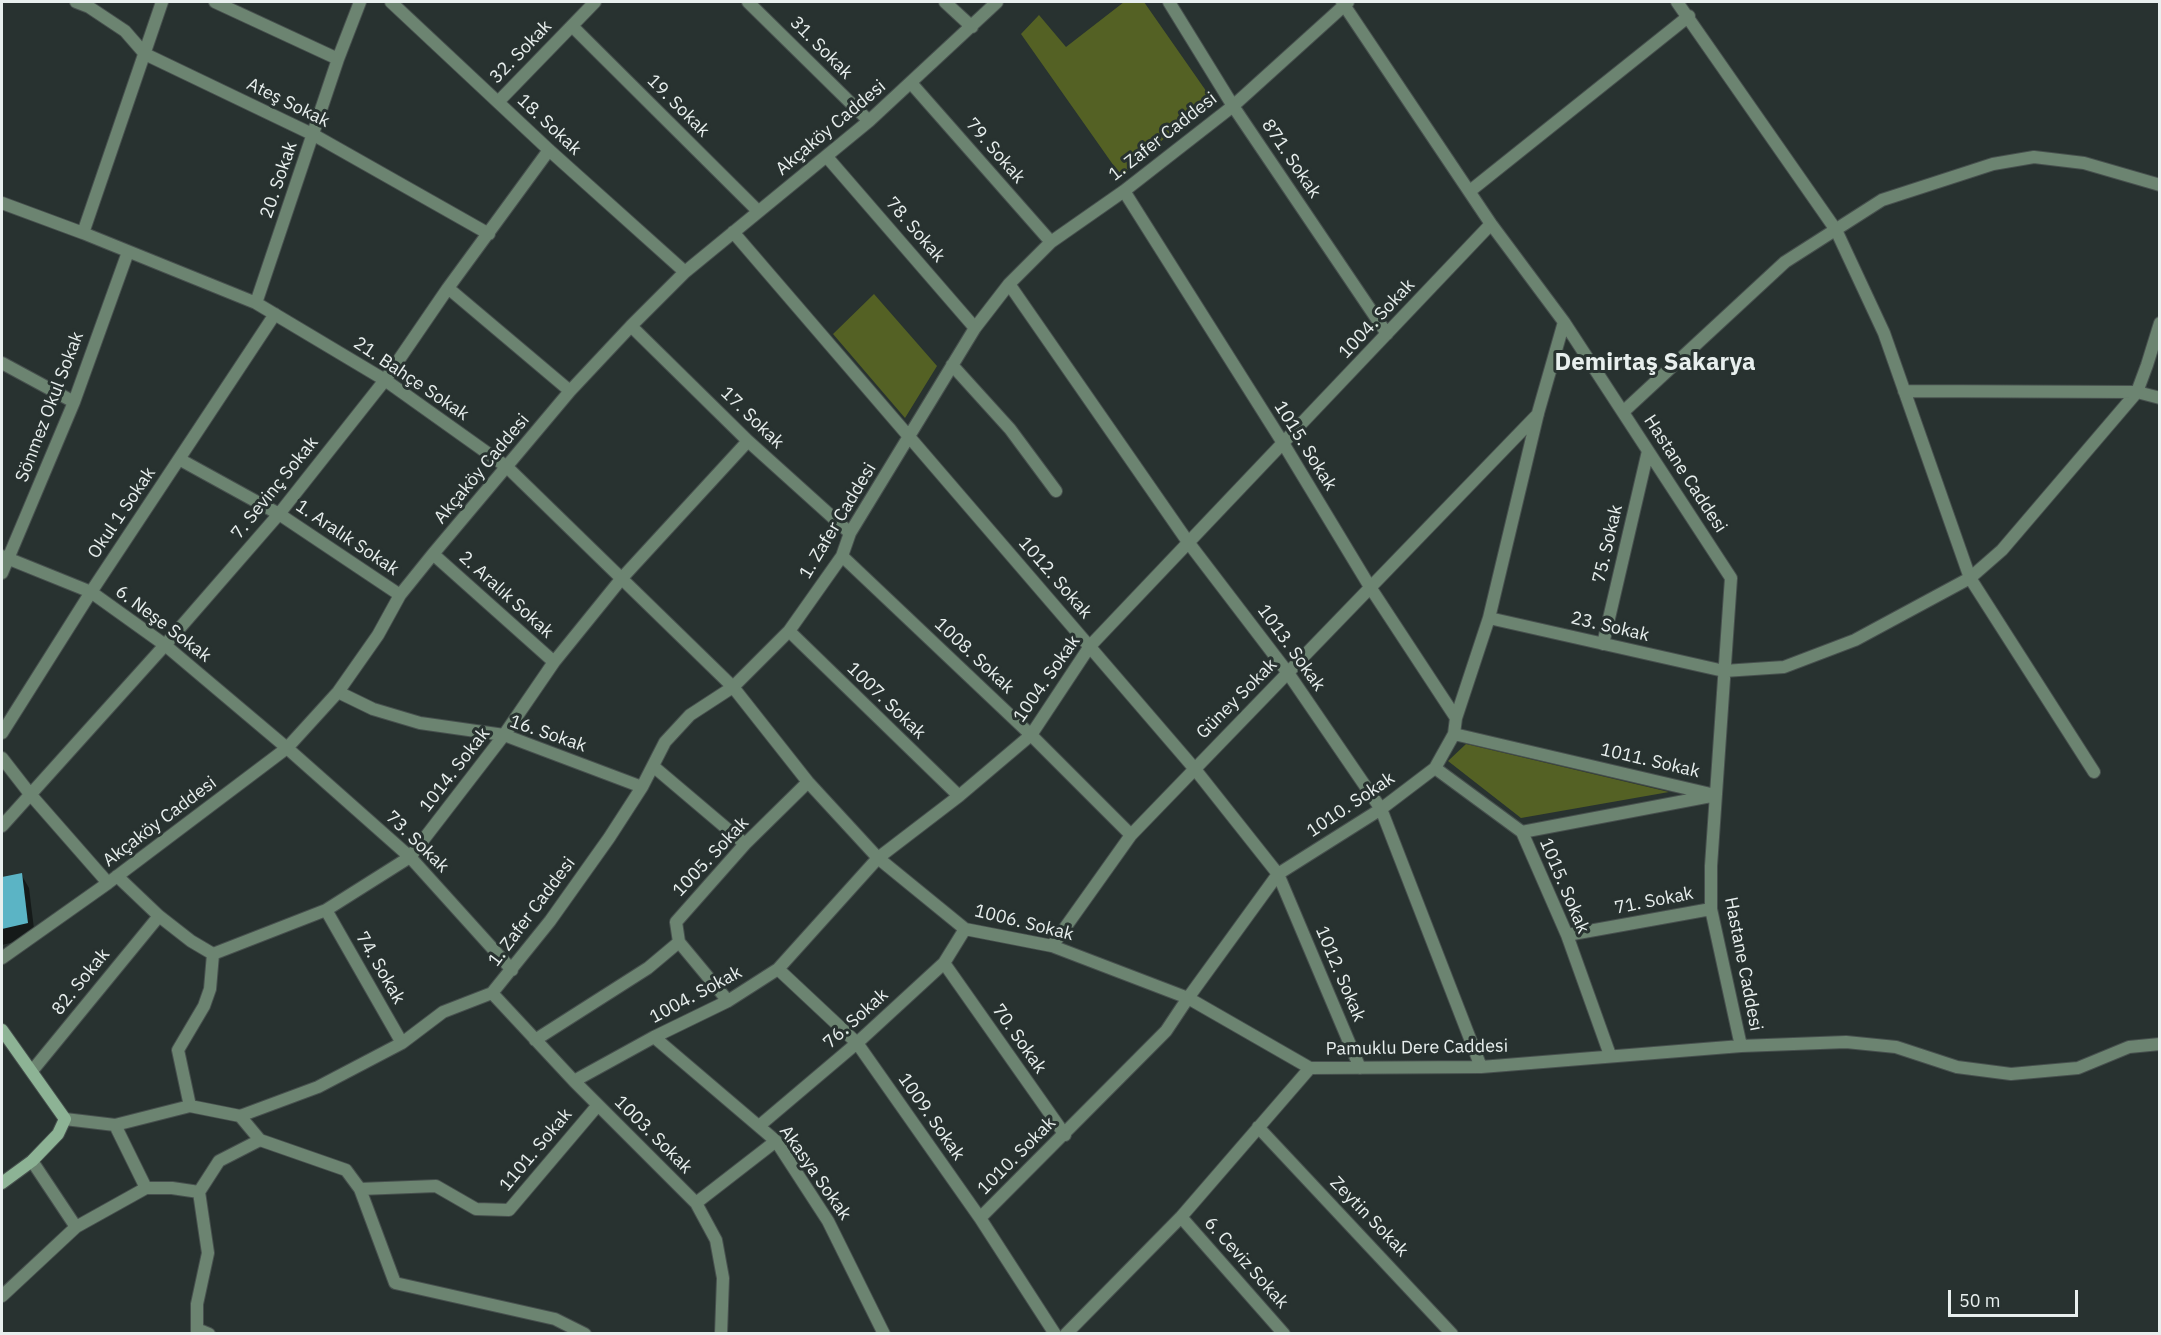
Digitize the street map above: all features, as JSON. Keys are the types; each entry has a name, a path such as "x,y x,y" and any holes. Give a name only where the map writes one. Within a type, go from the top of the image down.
{"main road":[{"path":"2,1030 65,1119 58,1134 32,1161 2,1183"}],"street":[{"name":"Ateş Sokak","path":"76,2 89,7 124,31 145,54 314,135 489,234"},
{"path":"83,233 162,2"},
{"path":"216,2 338,59"},
{"name":"20. Sokak","path":"256,303 338,59 360,2"},
{"name":"18. Sokak","path":"391,2 549,150 685,272"},
{"name":"32. Sokak","path":"498,102 595,2"},
{"name":"31. Sokak","path":"748,2 869,121"},
{"path":"945,2 972,27"},
{"name":"Akçaköy Caddesi","path":"2,958 113,880 287,748 338,692 378,635 400,595 433,554 570,391 631,326 685,272 869,121 997,2"},
{"name":"871. Sokak","path":"1169,2 1233,106 1387,334"},
{"name":"1. Zafer Caddesi","path":"240,1116 318,1087 402,1043 443,1012 492,993 512,970 609,838 642,787 665,742 690,715 733,687 789,631 842,556 850,533 975,328 1009,284 1051,242 1124,191 1233,106 1345,2"},
{"name":"Hastane Caddesi","path":"1345,2 1491,224 1564,322 1731,578 1711,866 1712,909 1741,1046"},
{"path":"1677,2 1689,16 1836,230 1884,333 1970,578 2094,772"},
{"path":"1470,191 1689,16"},
{"name":"19. Sokak","path":"572,26 758,211"},
{"name":"79. Sokak","path":"911,83 1051,242"},
{"name":"7. Sevinç Sokak","path":"2,825 165,645 279,514 385,380 448,288 549,150"},
{"name":"78. Sokak","path":"827,157 975,328"},
{"path":"1623,412 1785,262 1882,200 1993,164 2034,157 2084,164 2160,185"},
{"name":"1015. Sokak","path":"1124,191 1370,587 1456,718"},
{"name":"21. Bahçe Sokak","path":"2,203 256,303 385,380 507,467 733,687"},
{"name":"1004. Sokak","path":"574,1081 654,1037 728,1001 778,969 878,858 958,796 1031,735 1090,646 1491,224"},
{"name":"1012. Sokak","path":"733,232 1194,768 1278,874 1360,1068"},
{"name":"Sönmez Okul Sokak","path":"2,573 5,557 74,402 128,252"},
{"name":"1013. Sokak","path":"1009,284 1188,542 1288,673 1381,809 1481,1067"},
{"path":"448,288 570,391"},
{"name":"Okul 1 Sokak","path":"2,733 91,592 274,314"},
{"name":"1010. Sokak","path":"980,1218 1166,1032 1278,874 1381,809 1435,768 1454,734 1456,718 1489,618 1538,413 1564,322"},
{"name":"23. Sokak","path":"1489,618 1724,671 1784,668 1855,640 1970,578 2002,550 2137,392 2148,365 2160,323"},
{"name":"17. Sokak","path":"631,326 748,441 850,533"},
{"path":"2,363 74,402"},
{"path":"952,365 1010,429 1056,491"},
{"path":"1904,391 2137,392 2160,398"},
{"name":"Güney Sokak","path":"1052,946 1131,836 1538,413"},
{"name":"1014. Sokak","path":"213,954 326,910 410,857 504,735 554,662 622,578 748,441"},
{"name":"75. Sokak","path":"1603,644 1648,451"},
{"name":"1. Aralık Sokak","path":"179,459 279,514 400,595"},
{"name":"2. Aralık Sokak","path":"433,554 554,662"},
{"name":"1008. Sokak","path":"842,556 1031,735 1131,836"},
{"name":"6. Neşe Sokak","path":"5,557 91,592 165,645 287,748"},
{"name":"1007. Sokak","path":"789,631 958,796"},
{"name":"1006. Sokak","path":"733,687 808,782 878,858 965,929 1052,946 1188,998 1310,1068"},
{"name":"16. Sokak","path":"338,692 374,710 420,723 504,735 642,787"},
{"name":"1011. Sokak","path":"1454,734 1715,795"},
{"name":"73. Sokak","path":"287,748 410,857 512,970"},
{"path":"2,758 30,794 113,880 191,941 213,954 210,989 204,1006 178,1050 190,1106"},
{"path":"653,766 745,844"},
{"name":"1015. Sokak","path":"1435,768 1522,832 1567,935 1610,1056"},
{"name":"1005. Sokak","path":"679,942 676,922 745,844 808,782"},
{"name":"1011. Sokak","path":"1522,832 1715,795"},
{"name":"71. Sokak","path":"1567,935 1712,909"},
{"name":"74. Sokak","path":"326,910 402,1043"},
{"name":"82. Sokak","path":"32,1071 159,916"},
{"name":"76. Sokak","path":"759,1126 857,1043 944,963 965,929"},
{"path":"535,1040 648,968 679,942 728,1001"},
{"name":"70. Sokak","path":"944,963 1065,1135"},
{"name":"1009. Sokak","path":"778,969 857,1043 980,1218 1055,1334"},
{"name":"1003. Sokak","path":"492,993 574,1081 696,1203 717,1240 723,1278 721,1334"},
{"name":"Akasya Sokak","path":"654,1037 776,1141 828,1221 884,1334"},
{"name":"Pamuklu Dere Caddesi","path":"1066,1334 1181,1217 1310,1068 1481,1067 1741,1046 1846,1042 1896,1047 1956,1067 2011,1074 2078,1068 2129,1047 2160,1044"},
{"name":"1101. Sokak","path":"360,1189 436,1186 476,1209 509,1210 598,1105"},
{"path":"65,1119 115,1125 190,1106 240,1116 260,1140 346,1170 360,1189 395,1283 555,1319 585,1334"},
{"path":"115,1125 146,1188"},
{"name":"Zeytin Sokak","path":"1258,1127 1446,1331"},
{"path":"209,1334 197,1331 197,1304 208,1253 199,1192 219,1161 260,1140"},
{"path":"696,1203 776,1141"},
{"path":"32,1161 76,1227"},
{"path":"2,1296 76,1227 146,1188 172,1188 199,1192"},
{"name":"6. Ceviz Sokak","path":"1181,1217 1284,1334"}],"green space":[{"path":"1124,2 1144,2 1211,98 1121,176 1021,34 1039,15 1066,47"},
{"path":"874,294 937,366 905,418 833,334"},
{"path":"1466,744 1669,792 1521,818 1448,761"}],"building":[{"path":"22,873 28,923 2,929 2,877"}],"district":[{"name":"Demirtaş Sakarya","path":"1655,363"}]}
